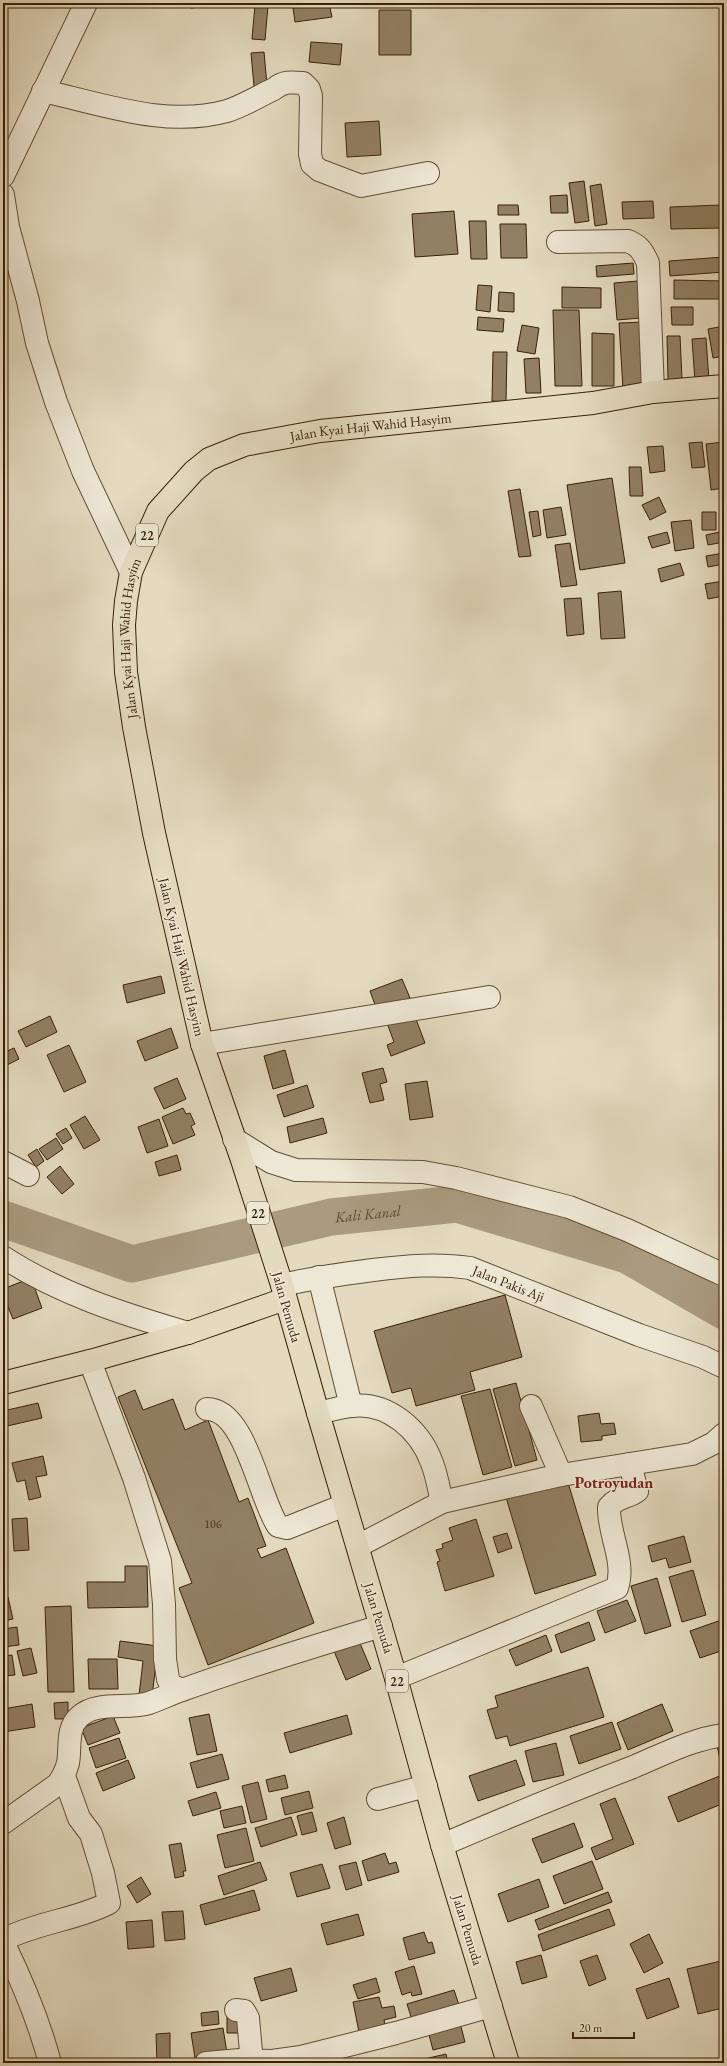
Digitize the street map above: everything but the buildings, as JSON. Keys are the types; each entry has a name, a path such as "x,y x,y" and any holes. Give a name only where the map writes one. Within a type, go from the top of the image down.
{"main road":[{"name":"Jalan Kyai Haji Wahid Hasyim","path":"281,1283 242,1160 202,1044 154,833 134,727 126,672 124,625 126,601 131,572 158,511 194,471 209,460 244,445 320,431 593,403 653,392 724,386"},
{"path":"3,1383 90,1361 188,1333 281,1283"},
{"name":"Jalan Pemuda","path":"281,1283 396,1678 442,1845 508,2063"}],"street":[{"path":"3,176 86,3"},
{"path":"43,90 150,116 184,118 228,111 274,89 280,83 303,83 311,96 310,154 312,164 319,170 361,186 428,173"},
{"path":"3,195 8,227 28,301 37,343 56,402 83,471 131,572"},
{"path":"558,242 628,241 638,245 648,263 653,392"},
{"path":"202,1044 489,997"},
{"path":"234,1139 271,1162 296,1170 423,1172 456,1178 569,1207 627,1230 724,1275"},
{"path":"3,1162 28,1175"},
{"path":"3,1257 38,1279 71,1293 121,1313 188,1333"},
{"name":"Jalan Pakis Aji","path":"281,1283 319,1276 421,1264 451,1265 470,1268 639,1335 703,1357 724,1367"},
{"path":"319,1276 351,1406"},
{"path":"90,1361 134,1478 160,1561 164,1604 165,1659 168,1679 171,1685 182,1690"},
{"path":"318,1413 351,1406 378,1408 392,1414 408,1425 419,1439 432,1463 442,1502"},
{"path":"531,1406 561,1475"},
{"path":"207,1409 221,1411 238,1430 278,1526 287,1528 345,1505"},
{"path":"358,1546 442,1502 561,1475 692,1454 714,1443 724,1434"},
{"path":"396,1678 617,1588 619,1563 610,1522 609,1506 619,1498 634,1494 637,1491 630,1464"},
{"path":"3,1823 42,1797 58,1784 64,1776 68,1762 70,1732 73,1723 84,1713 109,1706 144,1704 182,1690 381,1626"},
{"path":"442,1845 564,1794 698,1741 724,1735"},
{"path":"50,2063 43,2035 25,1986 8,1964 4,1944 5,1939 24,1930 97,1909 109,1903 103,1873 91,1834 79,1818 64,1776"},
{"path":"378,1799 426,1786"},
{"path":"206,2063 272,2061 301,2057 396,2033 491,2006"},
{"path":"236,2010 244,2011 248,2018 252,2062"}],"waterway":[{"name":"Kali Kanal","path":"3,1219 132,1264 331,1217 457,1204 627,1255 724,1311"}],"district":[{"name":"Potroyudan","path":"614,1482"}]}
